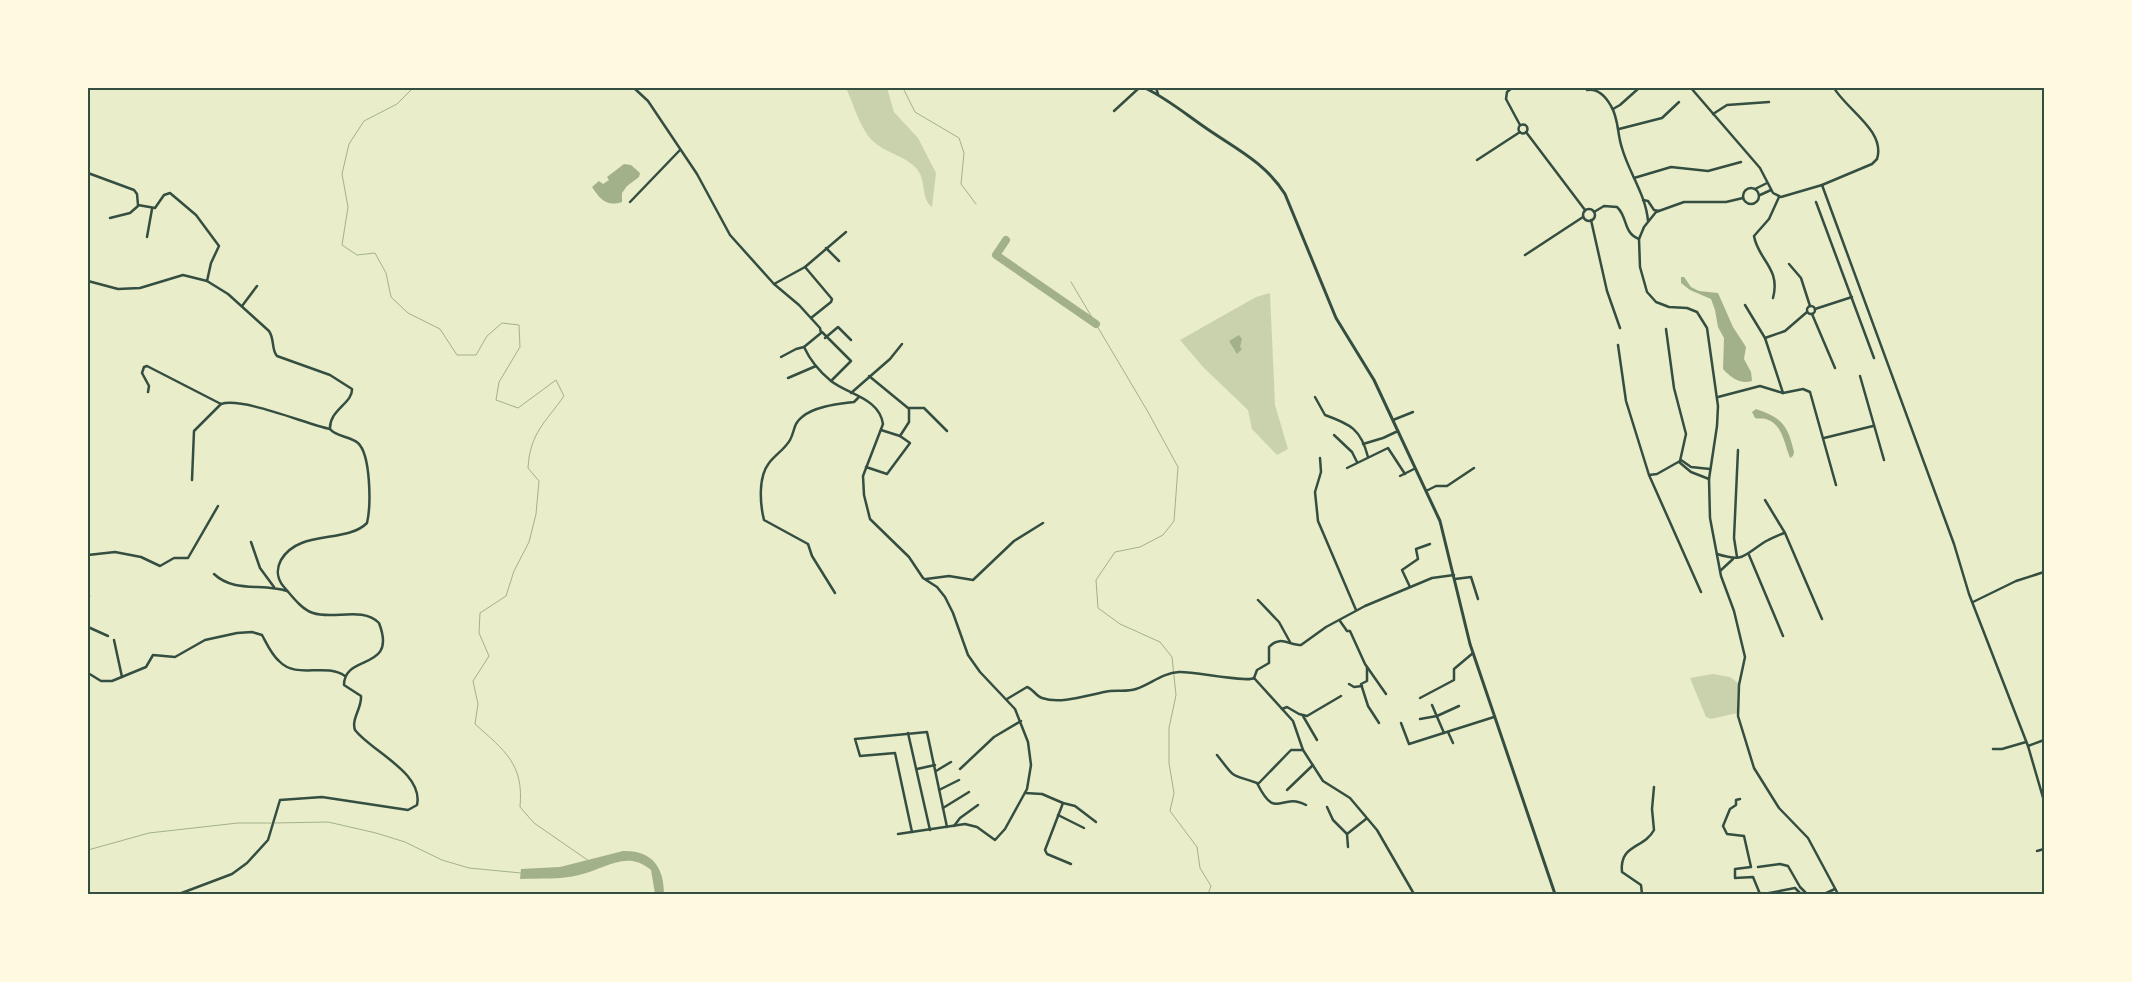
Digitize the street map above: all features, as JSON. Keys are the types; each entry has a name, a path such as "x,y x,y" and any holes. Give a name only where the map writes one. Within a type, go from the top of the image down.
{"street":[{"path":"634,88 648,102 709,194 726,231 774,284 812,318 825,338 838,346 851,361 831,380"},
{"path":"1114,111 1139,88"},
{"path":"1145,88 1158,94 1274,176 1285,194 1336,318 1368,369 1440,521 1455,579 1461,613 1473,653 1555,894"},
{"path":"1156,88 1158,94"},
{"path":"1512,88 1506,93 1506,98 1520,125 1520,132"},
{"path":"1613,109 1638,88"},
{"path":"1691,88 1760,168 1771,190 1779,197"},
{"path":"1779,197 1822,186 1872,164 1878,154 1877,142 1866,125 1834,88"},
{"path":"1587,90 1593,89 1604,96 1613,109 1619,129 1621,145 1643,200 1648,221"},
{"path":"1619,129 1662,118 1679,102"},
{"path":"1713,114 1727,105 1769,102"},
{"path":"1520,125 1527,126 1526,132 1585,210"},
{"path":"1477,160 1520,132 1526,132"},
{"path":"630,202 680,150"},
{"path":"1634,178 1671,167 1708,171 1741,162"},
{"path":"88,173 134,190 138,196 138,206 130,213 110,218"},
{"path":"1744,198 1747,190 1755,189 1767,182"},
{"path":"1822,186 1954,544 1973,602 2027,744 2044,801"},
{"path":"1755,189 1760,195"},
{"path":"1744,198 1748,203 1754,204 1760,195 1771,190"},
{"path":"138,206 152,209 158,205 164,194 170,193 196,215 210,231 219,248 211,263 207,281"},
{"path":"1773,298 1775,290 1773,273 1754,236 1769,219 1779,197"},
{"path":"1744,198 1726,202 1684,202 1659,211 1648,221 1639,239 1640,268 1647,292 1656,302 1697,312 1705,323 1718,398 1718,426 1709,479 1710,518 1720,571 1740,632 1746,661 1739,684 1738,716 1754,768 1779,808 1808,838 1838,894"},
{"path":"1643,200 1648,201 1654,210 1659,211"},
{"path":"1816,202 1874,358"},
{"path":"1594,212 1604,206 1617,207 1622,212 1629,233 1639,239"},
{"path":"1585,210 1589,208 1594,212"},
{"path":"147,236 152,209"},
{"path":"1525,255 1583,217 1585,210"},
{"path":"1591,220 1595,216 1594,212"},
{"path":"1583,217 1591,220"},
{"path":"1591,220 1607,291 1620,328"},
{"path":"774,284 805,267 846,232"},
{"path":"825,248 839,261"},
{"path":"1788,264 1801,278 1810,306 1815,309"},
{"path":"805,267 832,299 812,318"},
{"path":"88,281 118,289 140,288 183,275 207,281 228,294 269,331 273,338 273,350 277,356 330,375 352,389 351,396 332,417 330,429"},
{"path":"242,306 257,286"},
{"path":"1812,314 1815,309 1852,297"},
{"path":"1745,305 1765,338 1783,393"},
{"path":"1765,338 1785,331 1807,312 1810,306"},
{"path":"1807,312 1812,314 1835,368"},
{"path":"825,338 838,327 851,340"},
{"path":"1649,476 1680,461 1686,434 1671,372 1666,329"},
{"path":"780,357 796,348 804,347 821,331"},
{"path":"852,393 890,359 902,344"},
{"path":"1618,345 1626,401 1649,476 1702,592"},
{"path":"804,347 816,366 831,380 876,409 882,422 881,430 866,467 862,483 870,519 909,557 925,579 937,587 949,603 965,649 972,661 1007,699 1021,721 1031,760 1025,793 1011,814 1005,828 995,840 972,825 898,834"},
{"path":"148,392 150,386 142,373 147,366 221,404"},
{"path":"788,378 816,366"},
{"path":"870,376 909,409 924,408 947,431"},
{"path":"1860,376 1884,460"},
{"path":"1718,398 1764,386 1783,393 1803,389 1810,392 1836,485"},
{"path":"835,592 812,556 808,544 764,520 762,504 763,480 768,464 789,442 794,426 802,417 835,404 856,401 859,397"},
{"path":"1315,397 1323,414 1353,426 1368,457"},
{"path":"179,894 235,872 264,847 280,800 302,796 322,797 359,804 396,807 405,810 413,809 417,805 418,796 411,780 354,728 361,698 358,693 344,685 346,676 353,668 375,658 382,651 383,635 379,623 363,615 312,613 288,592 280,583 278,576 280,562 288,551 310,540 359,528 368,521 368,473 364,451 353,440 336,434 330,429 254,407 227,402 221,404 194,431 192,480"},
{"path":"900,436 909,422 909,409"},
{"path":"1393,420 1413,412"},
{"path":"1824,438 1873,426"},
{"path":"866,467 883,474 888,473 910,443 900,436 881,430"},
{"path":"1363,444 1398,431"},
{"path":"1334,435 1354,454 1357,462"},
{"path":"1347,468 1389,449 1404,474"},
{"path":"1737,557 1734,538 1738,450"},
{"path":"1320,458 1321,472 1315,492 1317,516 1323,537 1356,610"},
{"path":"1680,461 1691,467 1710,469"},
{"path":"1680,461 1692,472 1709,479"},
{"path":"1426,491 1436,486 1447,486 1474,468"},
{"path":"1400,476 1414,469"},
{"path":"1764,500 1785,533 1822,619"},
{"path":"88,555 115,552 140,558 160,566 174,558 188,558 218,506"},
{"path":"925,579 949,576 973,580 1014,541 1043,523"},
{"path":"1720,571 1732,559 1749,555 1767,541 1785,533"},
{"path":"252,542 260,568 274,587"},
{"path":"1410,587 1402,570 1418,559 1416,549 1430,544"},
{"path":"1716,554 1732,559"},
{"path":"1749,555 1783,636"},
{"path":"1973,602 2016,581 2044,572"},
{"path":"214,574 229,585 274,587 288,592"},
{"path":"1254,678 1257,670 1269,663 1270,645 1279,640 1301,645 1326,627 1356,610 1432,578 1454,575"},
{"path":"1455,579 1471,577 1478,599"},
{"path":"1258,600 1279,622 1290,642"},
{"path":"1340,620 1345,629 1354,635 1367,667 1386,694"},
{"path":"88,627 108,636"},
{"path":"88,673 105,682 146,667 153,655 175,657 205,640 252,632 262,635 275,658 289,668 298,670 330,668 346,676"},
{"path":"114,640 122,677"},
{"path":"1420,698 1454,680 1454,669 1473,653"},
{"path":"1367,667 1367,681 1361,683 1368,706 1379,722"},
{"path":"1007,699 1027,687 1042,698 1066,700 1111,691 1126,692 1143,686 1166,674 1177,672 1248,680 1254,678"},
{"path":"1254,678 1297,727 1303,750 1323,781 1346,794 1383,840 1414,894"},
{"path":"1349,684 1354,688 1362,686"},
{"path":"1303,716 1310,715 1342,696"},
{"path":"1432,704 1452,743"},
{"path":"1420,719 1437,716 1459,706"},
{"path":"1282,709 1287,707 1303,716 1317,740"},
{"path":"1400,723 1408,744 1494,717"},
{"path":"960,769 994,737 1021,721"},
{"path":"912,832 895,753 860,756 854,741 923,731 928,733 947,827"},
{"path":"908,733 930,830"},
{"path":"1993,749 2002,749 2044,740"},
{"path":"1258,784 1291,750 1303,750"},
{"path":"1217,755 1231,774 1258,784 1264,798 1274,805 1296,801 1306,805"},
{"path":"936,771 951,762"},
{"path":"917,769 934,766"},
{"path":"1287,790 1313,766"},
{"path":"939,790 959,780"},
{"path":"1642,894 1641,884 1622,872 1622,862 1628,851 1647,838 1654,830 1652,809 1654,787"},
{"path":"943,808 969,792"},
{"path":"1025,793 1042,794 1077,807 1096,822"},
{"path":"1740,799 1736,800 1736,805 1730,810 1723,826 1727,834 1744,836 1751,858 1751,867 1734,869 1735,878 1753,877 1760,894"},
{"path":"1063,803 1045,851 1071,864"},
{"path":"954,826 960,818 978,805"},
{"path":"1327,807 1333,820 1347,834 1348,847"},
{"path":"1058,815 1084,828"},
{"path":"1347,834 1367,819"},
{"path":"2037,851 2044,849"},
{"path":"1758,867 1780,864 1788,866 1800,887 1807,894"},
{"path":"1764,894 1795,888 1801,894"},
{"path":"1824,894 1835,889"}],"shaded area":[{"path":"846,88 887,88 894,112 918,138 936,173 932,207 926,199 921,177 915,167 904,159 885,150 869,137 861,124"},
{"path":"624,164 631,165 640,173 639,177 627,186 622,193 622,202 608,203 592,187 599,181 603,184 609,180 607,177"},
{"path":"1681,277 1684,277 1691,287 1699,291 1718,293 1733,327 1746,347 1744,359 1751,372 1752,381 1744,382 1736,379 1723,369 1724,338 1718,327 1711,299 1690,290 1681,283"},
{"path":"1270,293 1275,405 1288,449 1277,455 1252,429 1248,410 1204,368 1180,340 1256,297"},
{"path":"1239,335 1242,339 1240,347 1242,349 1237,354 1229,341"},
{"path":"1756,409 1765,412 1783,424 1792,443 1793,456 1790,458 1782,434 1776,425 1766,419 1755,418 1752,412"},
{"path":"1713,674 1730,677 1738,683 1737,713 1711,719 1706,717 1690,678"},
{"path":"623,851 633,851 642,854 654,862 662,876 664,894 655,894 651,870 633,861 616,862 572,877 520,879 521,869 560,867"}],"waterway":[{"path":"413,88 397,104 364,121 349,144 342,174 348,207 342,245 357,255 375,253 386,273 391,297 408,313 440,329 457,355 476,355 487,336 502,323 519,325 520,347 499,382 496,400 518,408 556,380 564,396 535,437 529,456 528,468 539,481 536,514 529,542 514,571 506,596 480,613 479,633 489,656 473,681 478,704 475,724 495,742 515,769 519,780 520,807 534,823 589,861"},
{"path":"903,88 915,112 959,138 964,153 961,184 976,204"},
{"path":"1006,240 996,255 1096,324"},
{"path":"1071,282 1148,412 1178,467 1174,521 1163,535 1140,547 1115,552 1096,580 1098,608 1120,624 1160,642 1172,657 1176,695 1169,728 1169,763 1174,793 1170,811 1197,847 1200,868 1211,886 1208,894"},
{"path":"275,823 328,822 405,842 442,860 469,868 521,873"},
{"path":"88,850 149,833 238,823 271,823"}]}
